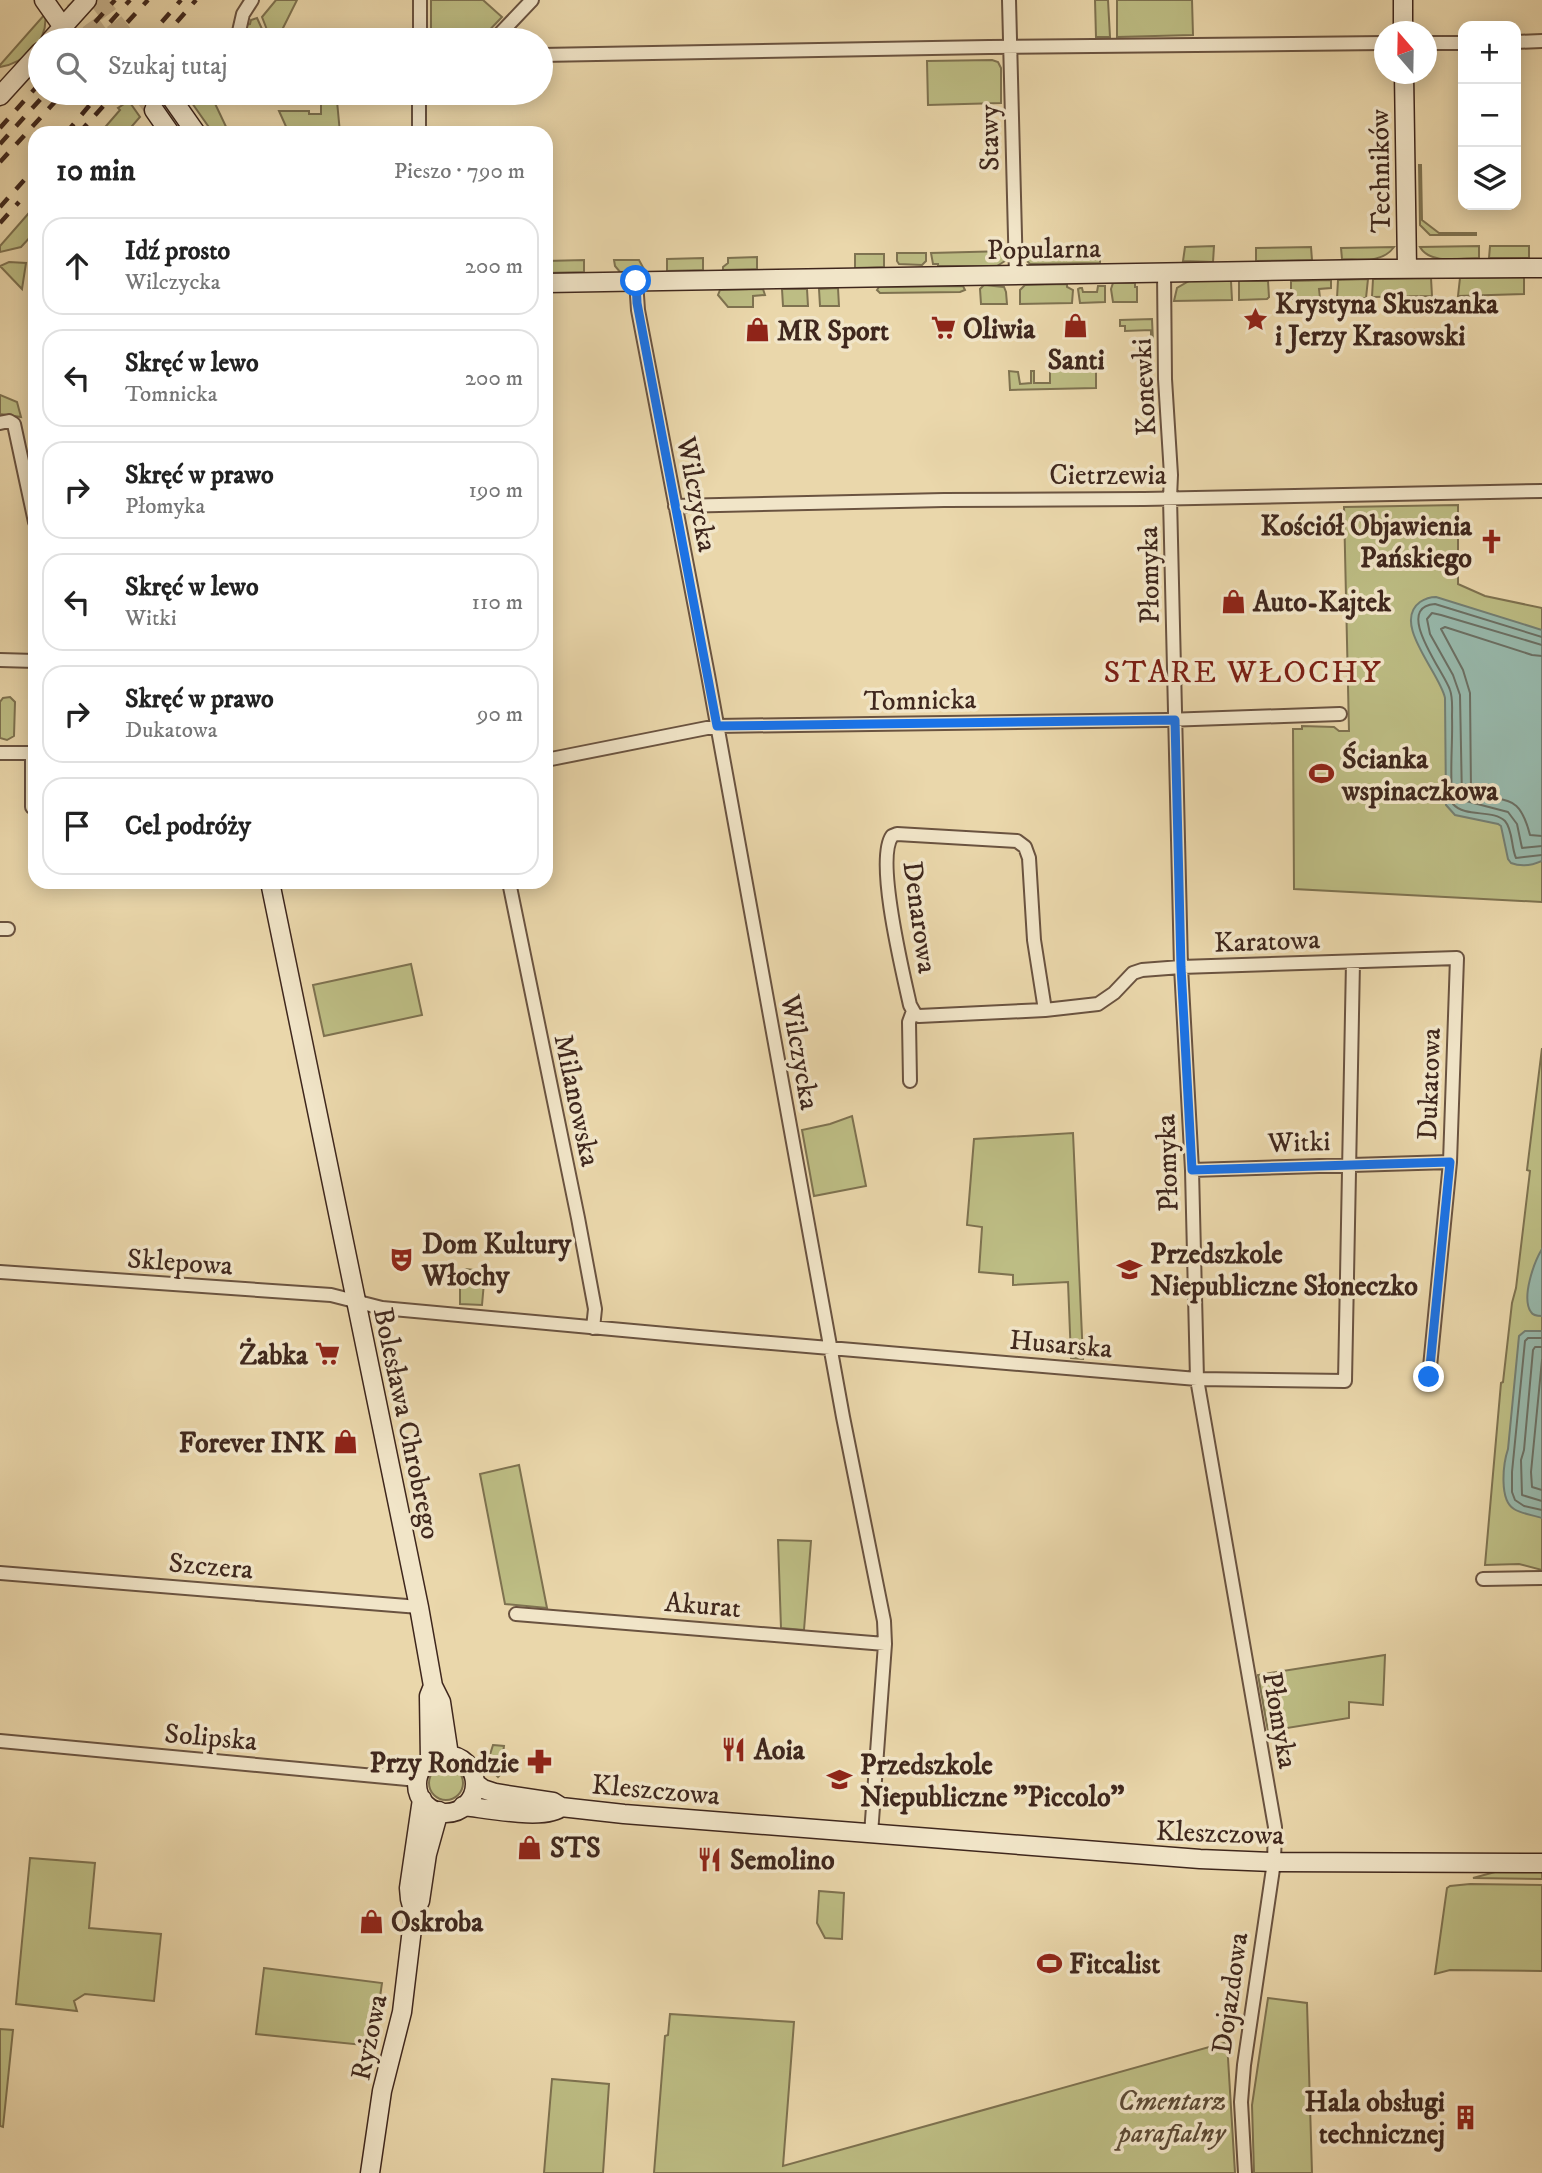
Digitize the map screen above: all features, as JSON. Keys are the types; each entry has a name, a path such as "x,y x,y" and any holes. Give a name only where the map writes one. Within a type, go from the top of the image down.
{"main road":[{"path":"44,0 55,28"},
{"path":"62,28 87,0"},
{"path":"1403,0 1403,21"},
{"path":"2,89 28,64"},
{"name":"Techników","path":"1404,84 1407,268"},
{"path":"176,105 191,126"},
{"path":"154,110 165,126"},
{"name":"Popularna","path":"553,283 1542,268"},
{"name":"Bolesława Chrobrego","path":"272,889 433,1686 441,1702 449,1755"},
{"name":"Bolesława Chrobrego","path":"430,1760 429,1696 433,1686"},
{"path":"449,1755 468,1765 475,1783 472,1796 463,1806 452,1812 431,1808 422,1799 418,1780 422,1769 430,1760 449,1755"},
{"name":"Kleszczowa","path":"475,1783 486,1790 553,1802 561,1807 624,1814 1175,1858 1273,1862 1542,1863"},
{"name":"Ryżowa","path":"414,1912 409,1888 422,1799"},
{"name":"Kleszczowa","path":"463,1806 539,1813 553,1812 561,1807"},
{"name":"Ryżowa","path":"370,2173 382,2091 402,2012 414,1912 419,1901 427,1854 439,1811"}],"street":[{"path":"240,28 243,14 252,0"},
{"path":"420,0 420,28"},
{"path":"505,28 532,0"},
{"name":"Stawy","path":"1009,0 1016,275"},
{"path":"1521,41 1542,41"},
{"path":"553,55 1374,43"},
{"path":"1437,43 1458,43"},
{"path":"419,105 419,126"},
{"name":"Konewki","path":"1164,272 1170,498"},
{"name":"Wilczycka","path":"636,281 637,303 884,1621 885,1644 871,1834"},
{"path":"0,423 9,421 14,424 28,489"},
{"name":"Cietrzewia","path":"675,506 1542,491"},
{"name":"Płomyka","path":"1170,498 1181,967 1192,1170 1197,1379 1275,1827 1273,1862"},
{"path":"0,660 28,661"},
{"name":"Tomnicka","path":"553,759 717,726 1175,720 1340,714"},
{"path":"0,752 28,753"},
{"name":"Denarowa","path":"910,1081 909,1022 919,1014 892,925 887,850 890,840 897,834 1017,841 1025,847 1029,858 1034,940 1045,1010"},
{"name":"Milanowska","path":"510,889 583,1244 595,1309 593,1328"},
{"name":"Karatowa","path":"919,1014 1045,1010 1098,1004 1114,993 1133,973 1142,970 1457,958"},
{"name":"Dukatowa","path":"1429,1377 1450,1162 1457,958"},
{"name":"Husarska","path":"356,1302 382,1308 593,1328 1197,1379 1345,1381 1353,961"},
{"name":"Witki","path":"1192,1170 1450,1162"},
{"name":"Sklepowa","path":"0,1272 331,1295 356,1302"},
{"name":"Szczera","path":"0,1573 419,1607"},
{"path":"1483,1579 1542,1578"},
{"name":"Akurat","path":"516,1614 885,1644"},
{"name":"Solipska","path":"0,1741 418,1780"},
{"name":"Dojazdowa","path":"1245,2173 1241,2102 1244,2065 1273,1862"}],"green space":[{"path":"276,0 297,0 283,28 266,28 262,17"},
{"path":"431,0 483,0 502,17 491,28 431,28"},
{"path":"1095,0 1108,0 1110,37 1096,37"},
{"path":"1117,0 1192,0 1193,35 1117,37"},
{"path":"45,14 44,28 33,28"},
{"path":"257,18 262,28 243,28"},
{"path":"28,33 28,54 9,65 0,65"},
{"path":"927,61 998,62 1001,68 1001,103 928,105"},
{"path":"132,105 140,117 132,126 106,126 120,110 118,108"},
{"path":"193,105 216,105 226,126 208,126"},
{"path":"321,105 337,105 339,126 286,126 279,111 309,111 309,114 321,114"},
{"path":"1419,165 1422,220 1439,233 1476,235 1430,235 1420,225"},
{"path":"28,214 28,239 21,247 0,252 0,246"},
{"path":"1214,246 1213,262 1183,261 1185,247"},
{"path":"1479,246 1479,258 1455,259 1431,256 1420,247"},
{"path":"1490,246 1529,246 1529,258 1489,258"},
{"path":"1311,247 1312,260 1256,261 1256,248"},
{"path":"1394,247 1377,258 1342,259 1341,248"},
{"path":"1007,251 1005,261 997,266 938,266 933,264 931,253"},
{"path":"1022,251 1052,252 1064,258 1100,258 1100,263 1030,264"},
{"path":"897,253 926,253 926,261 922,265 899,264"},
{"path":"855,254 884,254 884,267 855,268"},
{"path":"757,257 757,269 723,270 728,258"},
{"path":"703,258 703,270 667,271 667,259"},
{"path":"584,260 584,272 553,273 553,261"},
{"path":"614,260 639,260 645,271 620,272"},
{"path":"9,262 26,263 22,289 0,266"},
{"path":"1524,277 1524,294 1458,296 1460,278"},
{"path":"1431,278 1432,296 1372,297 1373,279"},
{"path":"1368,279 1366,298 1337,298 1338,280"},
{"path":"1331,280 1331,288 1319,289 1320,298 1291,299 1291,281"},
{"path":"1189,281 1231,281 1232,300 1174,301 1177,288"},
{"path":"1239,281 1268,281 1269,297 1239,300"},
{"path":"1113,283 1135,283 1137,302 1113,302"},
{"path":"1067,284 1067,287 1073,290 1072,303 1020,304 1020,290 1025,285"},
{"path":"984,285 1004,287 1007,304 981,304 980,289"},
{"path":"963,286 965,290 960,292 880,293 877,290 879,287"},
{"path":"1098,286 1105,286 1105,302 1080,303 1078,289 1082,288 1083,292 1097,292"},
{"path":"838,288 839,306 820,306 819,289"},
{"path":"763,289 765,295 753,296 753,307 728,307 718,295 720,290"},
{"path":"782,289 807,289 808,306 783,306"},
{"path":"1152,319 1153,342 1145,342 1151,340 1151,330 1125,331 1125,326 1120,326 1120,320"},
{"path":"1096,363 1096,388 1010,390 1009,371 1018,372 1020,384 1031,383 1031,371 1034,371 1034,383 1050,383 1050,364"},
{"path":"0,395 17,402 21,417 0,414"},
{"path":"1458,505 1458,584 1485,596 1542,608 1542,902 1294,889 1293,729 1302,729 1302,726 1334,727 1339,731 1349,731 1344,507"},
{"path":"10,697 15,702 14,736 7,740 0,738 0,702 3,698"},
{"path":"411,964 422,1015 324,1036 313,985"},
{"path":"1542,1048 1542,1570 1519,1564 1485,1565 1501,1383 1516,1288"},
{"path":"852,1116 866,1186 814,1196 802,1130"},
{"path":"1073,1133 1083,1359 1071,1358 1068,1282 1013,1285 1013,1275 979,1272 982,1227 967,1225 974,1139"},
{"path":"465,1269 485,1271 482,1305 460,1304 460,1276"},
{"path":"519,1465 547,1608 505,1604 480,1474"},
{"path":"778,1540 811,1541 804,1630 781,1628"},
{"path":"1385,1655 1383,1705 1349,1702 1349,1718 1268,1731 1258,1675"},
{"path":"493,1745 504,1746 498,1777 488,1761"},
{"path":"446,1766 458,1771 463,1783 458,1795 446,1800 434,1795 429,1783 434,1771"},
{"path":"30,1858 95,1863 89,1928 161,1934 154,2001 85,1994 74,2001 77,2011 16,2004"},
{"path":"1495,1872 1542,1872 1542,1879 1473,1878"},
{"path":"1470,1884 1542,1885 1542,1971 1450,1970 1435,1974 1447,1888"},
{"path":"819,1891 844,1893 842,1939 825,1938 817,1923"},
{"path":"264,1968 382,1983 373,2046 256,2034"},
{"path":"1268,1998 1307,2003 1312,2173 1254,2173 1252,2105"},
{"name":"Cmentarz parafialny","path":"670,2014 794,2022 783,2166 1227,2042 1235,2173 654,2173 665,2036 668,2035"},
{"path":"0,2029 13,2030 3,2127 0,2126"},
{"path":"552,2079 609,2084 603,2173 544,2173"}],"water":[{"path":"1436,597 1542,630 1542,861 1523,865 1511,863 1501,826 1455,815 1446,805 1445,698 1414,635 1411,622 1413,611 1420,602"},
{"path":"1542,1249 1542,1316 1539,1316 1531,1312 1527,1298 1532,1271"},
{"path":"1525,1331 1542,1331 1542,1518 1514,1509 1504,1490 1519,1336"}],"tunnel":[{"path":"74,0 94,28"},
{"path":"98,0 119,28"},
{"path":"150,105 154,110"}],"railway":[{"path":"90,28 115,0"},
{"path":"105,28 130,0"},
{"path":"122,28 148,0"},
{"path":"156,28 181,0"},
{"path":"172,28 196,0"},
{"path":"0,128 28,96"},
{"path":"0,144 35,105"},
{"path":"33,126 52,105"},
{"path":"72,126 90,105"},
{"path":"85,126 104,105"},
{"path":"0,162 28,131"},
{"path":"0,207 28,176"},
{"path":"0,223 19,202"}],"place":[{"name":"Krystyna Skuszanka i Jerzy Krasowski","path":"1255,319"},
{"name":"Santi","path":"1076,325"},
{"name":"Oliwia","path":"943,328"},
{"name":"MR Sport","path":"757,330"},
{"name":"Kościół Objawienia Pańskiego","path":"1492,541"},
{"name":"Auto-Kajtek","path":"1233,601"},
{"name":"Ścianka wspinaczkowa","path":"1322,774"},
{"name":"Dom Kultury Włochy","path":"402,1259"},
{"name":"Przedszkole Niepubliczne Słoneczko","path":"1130,1269"},
{"name":"Żabka","path":"328,1354"},
{"name":"Forever INK","path":"345,1442"},
{"name":"Aoia","path":"734,1749"},
{"name":"Przy Rondzie","path":"539,1762"},
{"name":"Przedszkole Niepubliczne \"Piccolo\"","path":"840,1780"},
{"name":"STS","path":"530,1847"},
{"name":"Semolino","path":"710,1859"},
{"name":"Oskroba","path":"371,1921"},
{"name":"Fitcalist","path":"1049,1963"},
{"name":"Hala obsługi technicznej","path":"1465,2117"}],"district":[{"name":"STARE WŁOCHY","path":"1243,671"}],"route":[{"path":"636,281 637,303 717,726 1175,720 1181,967 1192,1170 1450,1162 1429,1377"}]}
